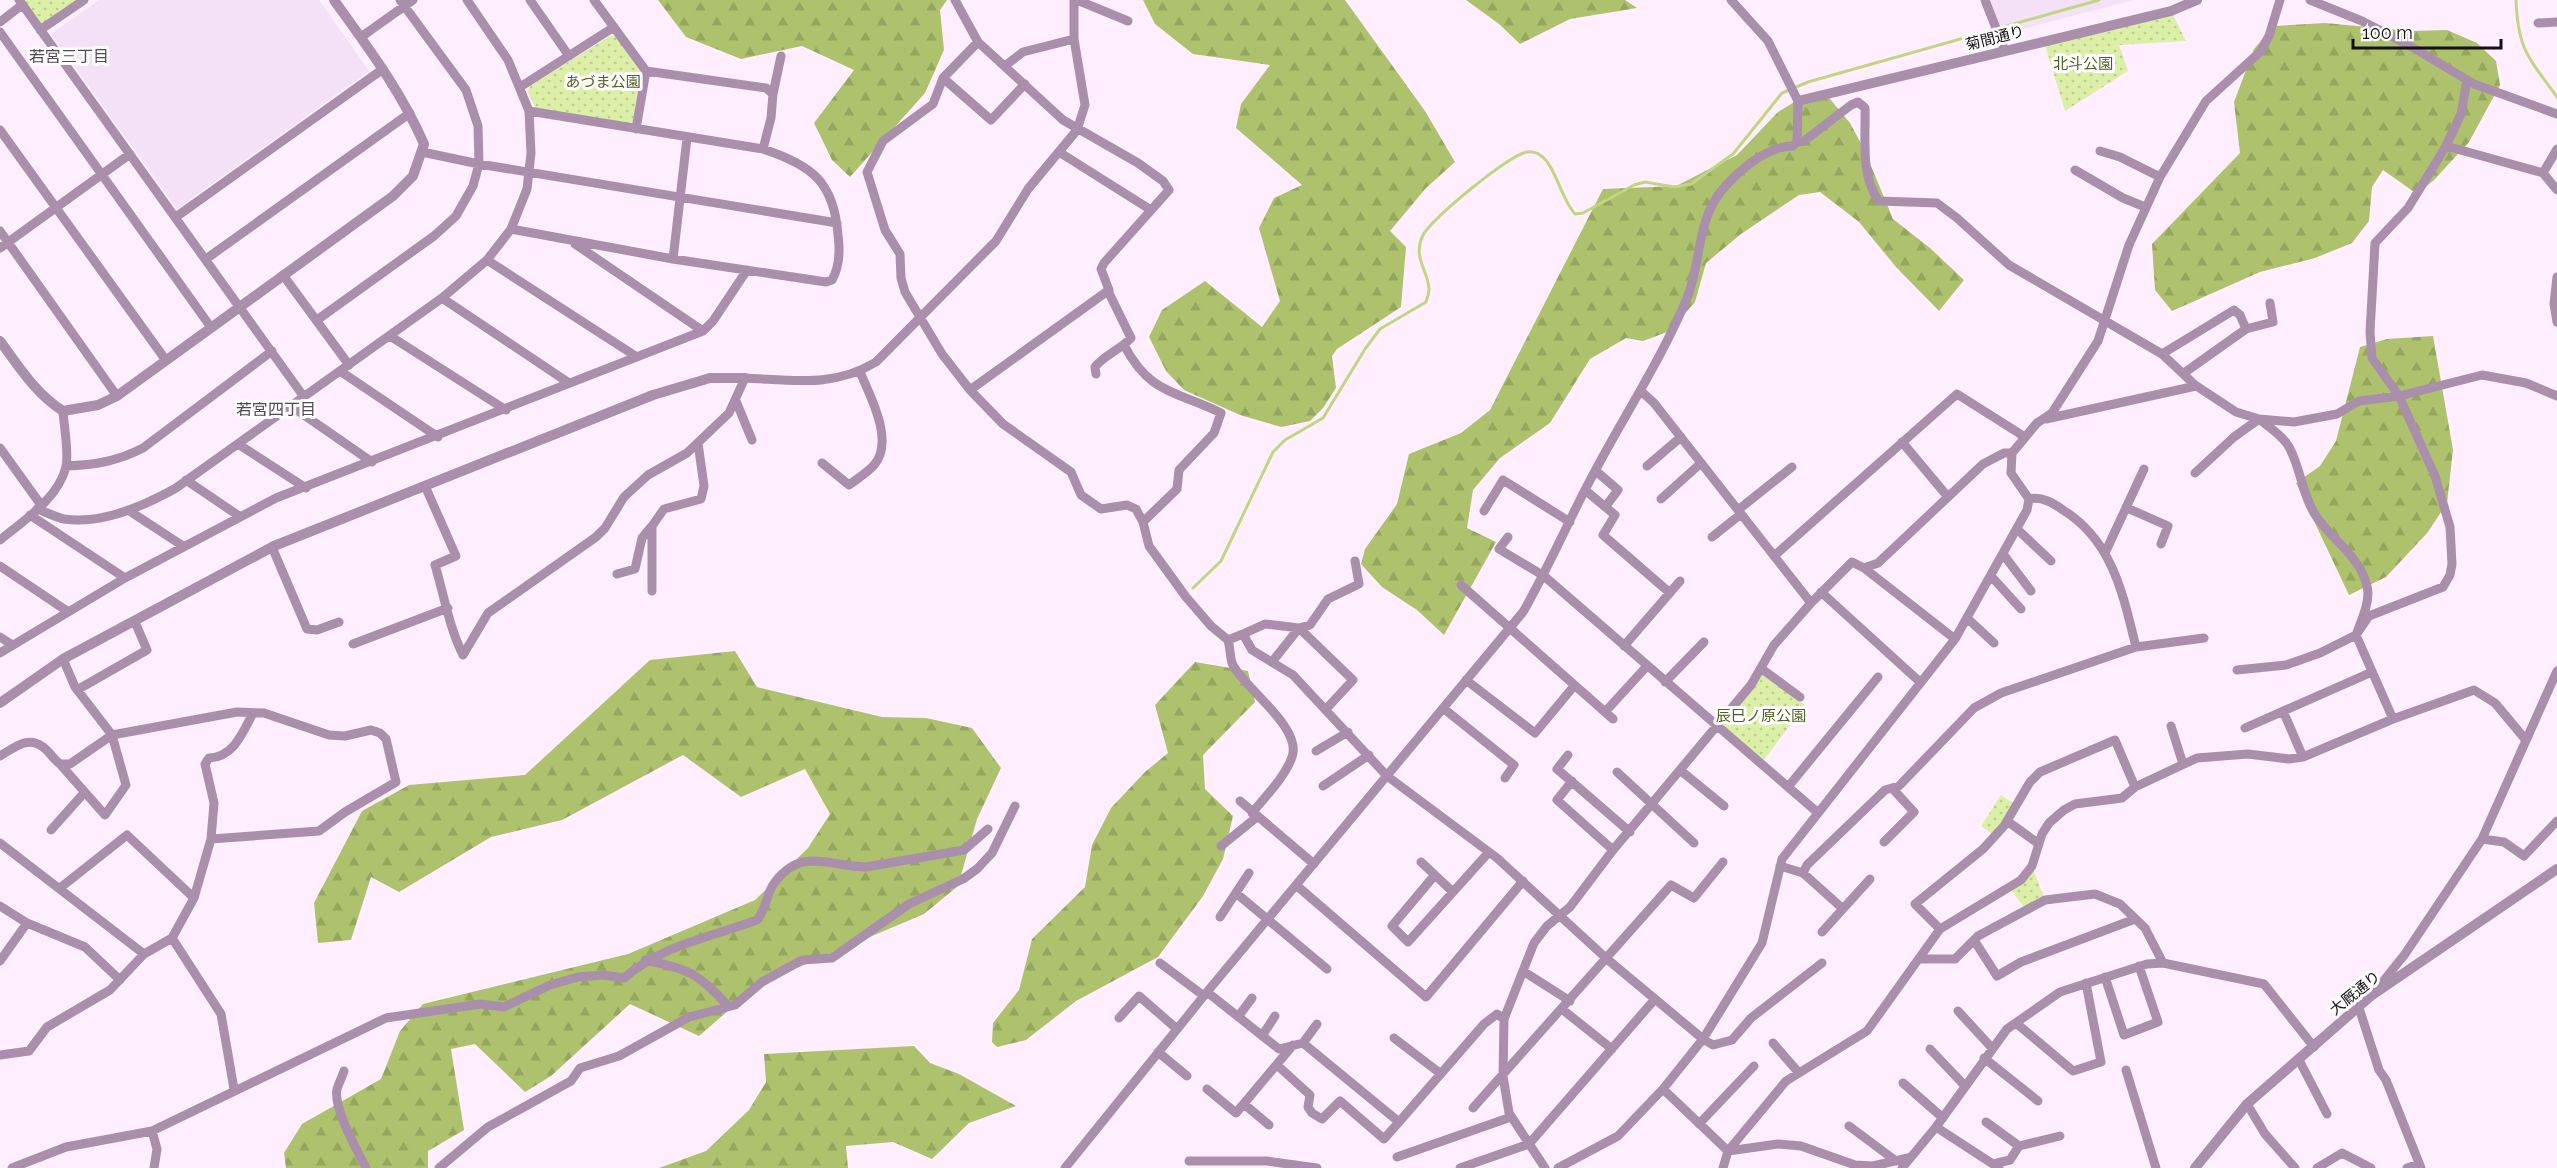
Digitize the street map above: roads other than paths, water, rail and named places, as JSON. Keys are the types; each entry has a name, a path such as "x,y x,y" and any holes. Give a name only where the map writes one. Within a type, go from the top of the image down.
{"street":[{"path":"40,30 84,0"},
{"path":"0,341 49,402 63,411 98,405 117,396 210,326 393,196 413,176 424,144 410,113 383,69 334,0"},
{"path":"36,510 64,519 92,518 150,503 238,444 390,336 442,298 487,260 511,229 527,189 530,172 529,111 508,60 467,0"},
{"path":"530,0 569,56"},
{"path":"594,0 646,71 636,129"},
{"path":"955,0 978,42 1064,120 1077,130 1138,163 1163,181 1169,190 1101,269 1109,284 1108,291 1131,338 1100,360 1095,367 1096,374"},
{"path":"0,703 63,659 272,547 691,382 710,378 827,379 860,372 876,362 996,241 1028,189 1077,130 1084,113 1085,95 1074,39 1076,0 1128,21"},
{"path":"1731,0 1768,41 1798,101 1797,142"},
{"path":"1985,0 2006,51"},
{"name":"菊間通り","path":"1798,101 2171,11 2197,0"},
{"path":"1558,1168 1618,1136 1663,1089 1703,1039 1762,943 1782,859 1955,639 2027,510 2029,499 2011,473 2012,453 2042,420 2052,413 2098,341 2129,245 2160,177 2206,101 2260,52 2269,36 2280,0"},
{"path":"2310,0 2372,26 2467,80 2557,114"},
{"path":"317,320 434,236 456,216 473,186 479,164 478,126 466,90 406,2 361,37"},
{"path":"0,22 20,3 240,305 304,397"},
{"path":"2538,23 2557,22"},
{"path":"520,87 614,27"},
{"path":"0,32 210,326"},
{"path":"1006,65 1023,52 1074,39"},
{"path":"978,42 943,78 933,104 883,141 867,172 885,230 900,254 901,278 905,292 942,354 970,390 1003,424 1071,472 1081,495 1101,509 1127,505 1136,509 1143,522 1149,546 1186,597 1211,626 1228,640 1233,663 1274,710 1293,745 1293,755 1289,765 1254,815 1221,846"},
{"path":"763,149 782,57"},
{"path":"176,217 383,69"},
{"path":"646,71 766,88 773,94"},
{"path":"943,78 991,120 1025,84"},
{"path":"2237,670 2286,665 2320,653 2356,635 2369,616 2443,586 2452,564 2451,528 2444,501 2399,396 2372,358 2370,332 2375,243 2408,208 2446,146 2461,114 2467,80"},
{"path":"1065,1168 1205,994 1523,612 1544,576 1585,490 1661,355 1689,294 1710,213 1721,191 1743,171 1777,147 1793,146 1797,142 1804,141 1851,105 1858,102 1865,108 1866,172 1872,191 1880,201 1936,204 1957,218 2009,265 2162,354 2196,386 2236,412 2259,419 2294,422 2337,414 2359,401 2399,396 2482,375 2526,383 2557,396"},
{"path":"511,229 673,259 826,282 832,280 840,252 835,204 810,170 792,158 763,149 529,111"},
{"path":"206,260 410,113"},
{"path":"0,130 165,359"},
{"path":"673,259 687,138"},
{"path":"2446,146 2543,173 2557,190"},
{"path":"2543,173 2557,149"},
{"path":"422,152 479,164 837,223"},
{"path":"1059,152 1151,210"},
{"path":"2100,152 2120,157 2160,177"},
{"path":"4,245 130,154"},
{"path":"2075,170 2123,198 2145,207"},
{"path":"0,231 4,245 117,396"},
{"path":"571,241 703,331"},
{"path":"487,260 637,357"},
{"path":"0,653 67,611 239,516 506,410 569,382 703,331 713,321 747,270"},
{"path":"283,275 350,364"},
{"path":"2557,277 2554,304 2557,322"},
{"path":"970,390 1108,291"},
{"path":"442,298 569,382"},
{"path":"2184,373 2246,329 2273,322 2270,303"},
{"path":"2162,354 2234,310 2240,315 2246,329"},
{"path":"390,336 506,410"},
{"path":"1124,345 1136,364 1156,385 1179,398 1221,413 1214,433 1179,470 1177,489 1143,522"},
{"path":"66,466 98,465 126,457 143,448 272,351"},
{"path":"340,371 438,437"},
{"path":"822,463 849,485 875,464 882,447 880,432 873,404 860,372"},
{"path":"425,486 456,556 435,565 448,608 452,632 463,655 488,613 596,537 605,528 624,497 648,475 676,461 729,413 745,378"},
{"path":"2042,420 2196,386"},
{"path":"1641,391 1681,437 1811,603"},
{"path":"1774,555 1957,394 2025,437"},
{"path":"736,401 752,440"},
{"path":"291,406 372,462"},
{"path":"0,540 36,510 59,484 66,466 63,411"},
{"path":"2195,472 2234,437 2259,419"},
{"path":"2259,419 2289,446 2307,500 2317,518 2351,554 2368,587 2367,600 2356,635 2393,719"},
{"path":"1647,466 1681,437"},
{"path":"1902,442 1948,497"},
{"path":"617,574 635,568 642,538 664,509 700,499 704,486 698,443"},
{"path":"238,444 306,488"},
{"path":"0,448 36,510 125,578"},
{"path":"1864,568 1878,563 1983,464 2004,453 2012,453"},
{"path":"1662,499 1701,463"},
{"path":"1712,537 1792,467"},
{"path":"2105,553 2144,469"},
{"path":"1596,471 1618,490 1606,506"},
{"path":"186,480 239,516"},
{"path":"1484,511 1503,480 1570,522"},
{"path":"1585,490 1615,515 1603,535 1670,593"},
{"path":"2029,499 2049,501 2073,516 2105,553 2121,587 2136,647"},
{"path":"2127,507 2168,526 2161,544"},
{"path":"128,510 183,546"},
{"path":"652,526 652,591"},
{"path":"2017,528 2051,561"},
{"path":"1508,537 1499,549 1544,576 1817,812"},
{"path":"272,547 307,628 317,630 339,622"},
{"path":"2003,555 2031,591"},
{"path":"1272,662 1299,628 1314,621 1328,599 1359,584 1355,561"},
{"path":"1545,1168 1511,1117 1503,1076 1504,1019 1534,943 1547,926 1570,908 1613,850 1762,669 1774,645 1821,592 1852,562 1864,568 1955,639"},
{"path":"0,566 67,611"},
{"path":"1991,576 2021,609"},
{"path":"1624,646 1680,581"},
{"path":"1461,585 1609,716 1647,666"},
{"path":"1821,592 1920,682"},
{"path":"353,644 448,608"},
{"path":"1967,618 1994,643"},
{"path":"77,690 147,650 135,622"},
{"path":"1228,640 1265,624 1299,628 1353,680 1326,708"},
{"path":"1243,634 1252,650 1293,675 1388,776 1489,852 1607,959 1713,1045 1732,1041 1751,1018 1822,963"},
{"path":"0,637 11,644"},
{"path":"1803,873 1807,865 1878,797 1899,786 1974,708 2017,685 2136,647 2204,638"},
{"path":"1665,682 1704,642"},
{"path":"0,756 27,741 34,741 45,748 105,815 126,785 112,735 77,690 63,659"},
{"path":"1762,669 1800,697"},
{"path":"2372,995 2405,954 2482,838 2557,671"},
{"path":"2245,728 2372,672"},
{"path":"1788,787 1878,677"},
{"path":"1466,680 1535,733 1574,686"},
{"path":"1723,1168 1728,1151 1786,1081 1867,1031 1940,929 2021,880 2032,866 2049,823 2075,804 2122,798 2135,787 2197,758 2248,754 2289,759 2303,757 2393,719 2474,690 2495,703 2525,739"},
{"path":"1443,708 1514,765 1505,778"},
{"path":"2283,711 2303,757"},
{"path":"60,764 70,764 112,735 237,712 290,721 329,735 345,736 371,730 380,733 386,739 396,782 345,812 319,831 211,839"},
{"path":"0,1055 29,1051 47,1027 110,990 144,954 172,938 194,898 211,839 214,803 205,765 209,758 218,757 232,748 253,713"},
{"path":"2171,726 2183,764"},
{"path":"1316,751 1348,732"},
{"path":"1940,929 1915,904 1983,849 2007,821 2030,782 2040,772 2115,740 2135,787"},
{"path":"1323,786 1369,755"},
{"path":"1568,755 1557,769 1630,832"},
{"path":"1680,770 1724,806"},
{"path":"1617,772 1694,843"},
{"path":"1572,781 1557,800 1613,850"},
{"path":"1884,842 1914,812 1892,788"},
{"path":"51,830 84,793"},
{"path":"1240,801 1314,864"},
{"path":"439,1168 488,1127 571,1082 580,1068 620,1056 689,1017 735,1005 762,982 802,960 832,958 909,904 977,869 992,853 1015,806"},
{"path":"2007,821 2039,844"},
{"path":"2482,838 2504,842 2524,856 2557,821"},
{"path":"12,1168 66,1147 152,1131 234,1089 386,1018 480,1004 504,1006 550,985 578,977 603,975 624,978 645,960 717,932 757,920 762,914 775,881 790,868 805,861 818,859 852,867 866,867 964,850 988,830"},
{"path":"60,888 127,835 194,898"},
{"path":"0,843 144,954"},
{"path":"1434,876 1392,926 1408,942 1489,852"},
{"path":"1421,862 1453,892"},
{"path":"1473,1108 1563,1010 1671,885 1694,898 1723,862"},
{"path":"1780,866 1803,873 1842,908"},
{"name":"大厩通り","path":"2195,1168 2247,1104 2372,995 2557,869"},
{"path":"1220,916 1249,873"},
{"path":"1822,932 1870,879"},
{"path":"1296,885 1426,997 1522,881"},
{"path":"1236,893 1328,969"},
{"path":"1919,959 1955,959 1974,940 2045,900 2095,894 2120,904 2145,928 2163,963"},
{"path":"0,906 27,923 84,947 120,980"},
{"path":"1974,940 1997,976 2021,962 2135,919"},
{"path":"0,961 27,923"},
{"path":"172,938 221,1014 234,1089"},
{"path":"645,960 680,968 705,980 728,1006"},
{"path":"1160,963 1239,1017 1279,1049 1298,1044"},
{"path":"1728,1151 1778,1144 1801,1146 1855,1165 1899,1164 1908,1158 1936,1127 1984,1058 2016,1023 2054,996 2139,966 2163,963 2264,984 2314,1047"},
{"path":"2105,977 2124,1035 2158,1022 2139,966"},
{"path":"1523,971 1570,1001"},
{"path":"2016,1023 2073,1071 2101,1062 2086,983"},
{"path":"1119,1018 1139,996 1177,1029"},
{"path":"1239,1017 1252,998"},
{"path":"1460,1168 1529,1144 1655,999"},
{"path":"2359,1008 2379,1070 2386,1080 2420,1166 2407,1168"},
{"path":"1563,1010 1612,1049"},
{"path":"1958,1011 1992,1048"},
{"path":"1277,1065 1310,1095 1308,1107 1312,1113 1322,1119 1340,1101 1384,1139 1484,1024 1497,1014 1504,1019"},
{"path":"1262,1036 1275,1016"},
{"path":"1207,1089 1236,1113 1277,1065 1317,1024"},
{"path":"1394,1038 1441,1074"},
{"path":"1773,1043 1799,1073"},
{"path":"1298,1044 1399,1122"},
{"path":"1930,1049 1965,1086"},
{"path":"1158,1052 1187,1076"},
{"path":"1984,1058 2038,1101"},
{"path":"2299,1060 2327,1114"},
{"path":"1699,1124 1754,1066"},
{"path":"2126,1070 2156,1168"},
{"path":"344,1071 336,1091 348,1132 366,1168"},
{"path":"1903,1083 1942,1118"},
{"path":"1663,1089 1728,1151"},
{"path":"1244,1104 1269,1125"},
{"path":"2247,1104 2265,1134 2292,1165 2280,1168"},
{"path":"1397,1157 1511,1117"},
{"path":"1986,1122 2019,1146"},
{"path":"1850,1126 1899,1164"},
{"path":"1936,1127 1996,1166 2010,1160 2019,1146 2060,1136"},
{"path":"152,1131 157,1149 154,1168"},
{"path":"2317,1168 2342,1153 2372,1168"},
{"path":"1189,1161 1317,1168"}],"waterway":[{"path":"1193,588 1221,561 1273,452 1285,440 1323,418 1365,349 1380,329 1426,302 1429,289 1419,250 1423,235 1429,227 1455,202 1518,155 1527,152 1539,154 1550,166 1570,208 1575,214 1583,213 1634,185 1645,182 1674,187 1691,184 1733,154 1782,93 1808,82 2099,0"},
{"path":"2516,0 2522,43 2532,63 2557,97"}],"district":[{"name":"若宮三丁目","path":"69,56"},
{"name":"若宮四丁目","path":"276,409"}],"park label":[{"name":"北斗公園","path":"2083,64"},
{"name":"あづま公園","path":"603,82"},
{"name":"辰巳ノ原公園","path":"1761,716"}]}
